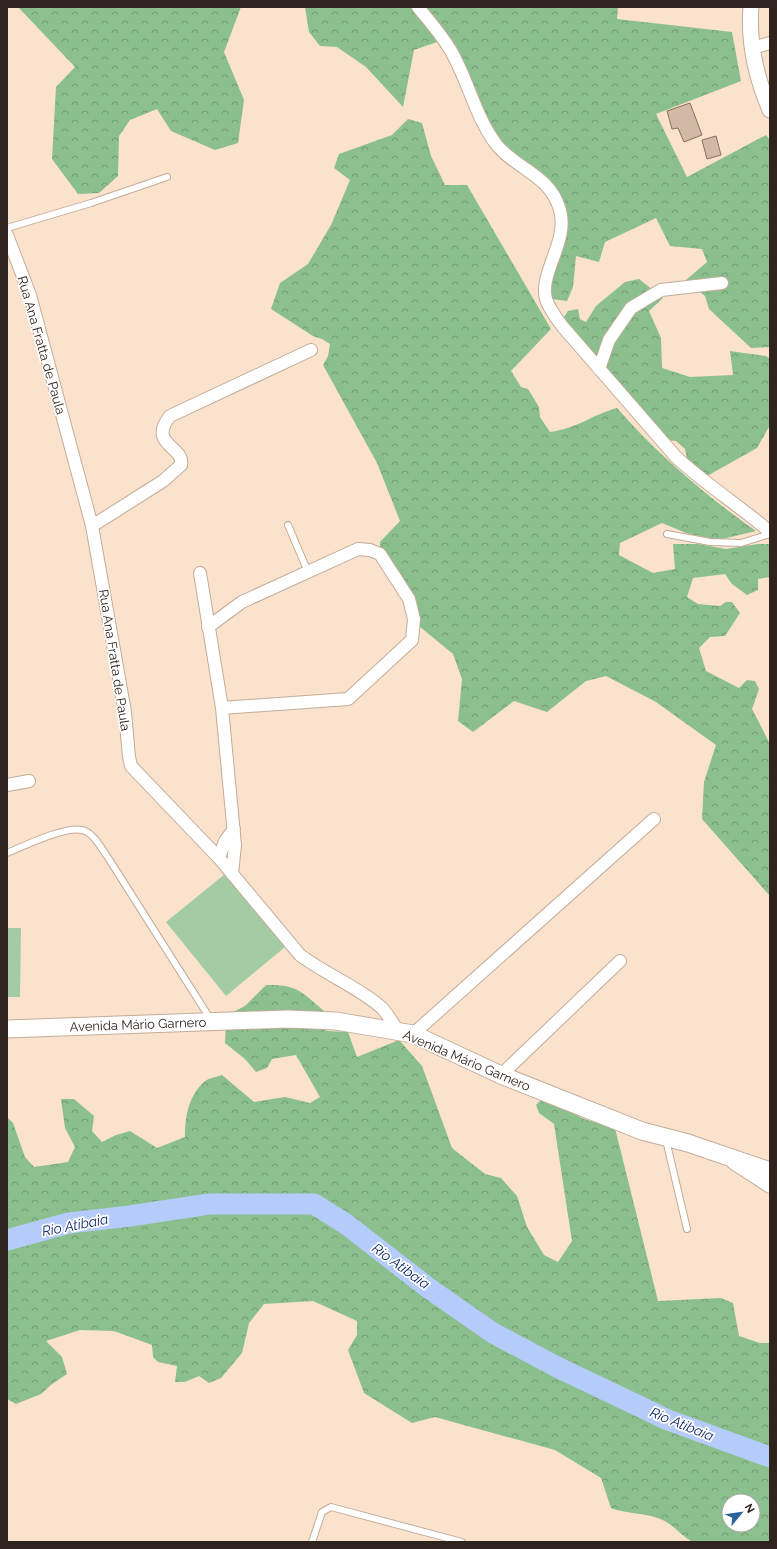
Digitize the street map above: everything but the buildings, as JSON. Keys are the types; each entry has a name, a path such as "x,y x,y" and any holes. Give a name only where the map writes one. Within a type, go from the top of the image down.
{"main road":[{"name":"Avenida Mário Garnero","path":"7,1029 287,1019 336,1021 406,1033 501,1075 642,1131 770,1171"}],"street":[{"path":"418,7 451,52 484,125 496,145 542,181 557,201 562,221 559,242 545,287 546,299 551,311 563,327 676,457 690,470 743,509 770,533"},
{"path":"751,7 752,48 758,81 770,110"},
{"path":"752,48 770,43"},
{"name":"Rua Ana Fratta de Paula","path":"7,235 30,295 92,526 126,712 129,757 132,766 219,858 300,955 314,966 364,995 381,1008 406,1033"},
{"path":"599,369 609,340 631,308 661,290 722,283"},
{"path":"92,526 163,481 181,465 180,457 164,439 162,431 164,424 170,416 311,350"},
{"path":"208,627 242,602 358,549 370,550 380,554 409,599 414,619 412,640 348,699 222,708"},
{"path":"200,573 222,708 235,845 232,874"},
{"path":"7,784 29,781"},
{"path":"406,1033 654,819"},
{"path":"219,858 225,841 234,829"},
{"path":"501,1075 620,961"},
{"path":"716,1153 770,1187"}],"lane":[{"path":"7,228 92,203 167,177"},
{"path":"288,525 308,572"},
{"path":"667,534 710,542 741,543 770,533"},
{"path":"7,853 67,830 82,830 92,837 111,863 211,1022"},
{"path":"665,1137 687,1229"},
{"path":"312,1542 322,1512 330,1507 462,1542"}],"green space":[{"path":"18,7 241,7 224,52 244,100 238,143 215,150 171,131 157,109 130,120 119,136 118,176 99,193 78,194 52,159 56,87 75,67"},
{"path":"305,7 618,7 617,19 732,32 741,81 656,114 687,177 766,135 770,140 770,347 751,348 709,309 705,296 686,280 707,262 702,249 670,246 656,218 605,242 599,262 576,256 573,287 567,301 552,299 550,287 563,246 553,187 497,140 440,41 414,50 403,107 366,67 337,47 320,46 309,32"},
{"path":"408,119 422,123 431,156 445,185 467,185 551,329 511,371 521,387 528,389 539,407 540,417 550,432 569,428 617,408 649,442 683,474 700,489 756,531 718,540 686,533 662,523 620,543 619,555 653,573 675,569 673,544 698,544 726,549 758,544 770,544 770,577 758,579 758,590 747,595 732,584 725,574 693,578 687,597 698,604 720,606 726,602 732,602 740,613 725,636 710,637 699,648 706,671 739,688 747,680 755,681 759,689 752,709 770,744 770,896 702,819 704,782 716,745 656,702 606,676 586,681 547,712 514,701 473,732 458,721 462,679 453,654 419,626 380,561 380,542 400,521 377,463 323,365 328,356 330,344 313,336 271,309 280,283 308,264 331,225 350,180 334,168 339,154 392,135"},
{"path":"639,279 663,298 649,311 661,338 662,368 690,377 733,375 730,351 766,356 770,359 770,425 757,448 707,476 687,458 685,449 676,441 667,440 575,336 564,317 568,311 578,309 580,319 586,322 596,306 625,282"},
{"path":"225,874 285,947 226,996 166,922"},
{"path":"7,928 21,928 20,997 7,997"},
{"path":"266,985 285,986 298,990 324,1011 326,1031 348,1032 357,1057 399,1040 422,1066 452,1148 485,1174 501,1178 517,1196 527,1227 544,1255 558,1262 572,1241 554,1124 539,1113 536,1105 544,1097 584,1119 615,1128 658,1301 721,1298 733,1303 739,1336 760,1343 770,1343 770,1542 693,1542 661,1519 611,1508 601,1478 555,1450 435,1417 412,1423 364,1393 348,1350 357,1335 357,1321 313,1301 264,1304 249,1323 242,1353 221,1378 209,1383 199,1376 185,1382 175,1382 177,1366 158,1362 153,1357 152,1345 114,1331 80,1330 46,1341 62,1357 67,1374 52,1384 41,1394 16,1404 7,1399 7,1117 13,1123 25,1157 34,1167 68,1162 75,1147 65,1128 61,1099 74,1099 94,1116 92,1131 102,1142 116,1135 130,1131 157,1148 185,1137 188,1108 194,1094 204,1082 222,1075 254,1102 285,1097 310,1103 320,1097 296,1055 272,1059 267,1068 256,1072 245,1059 225,1043 226,1025 233,1012 245,1006"}],"waterway":[{"name":"Rio Atibaia","path":"7,1240 69,1223 130,1216 209,1204 314,1204 346,1224 427,1287 493,1333 557,1367 668,1420 770,1457"}]}
